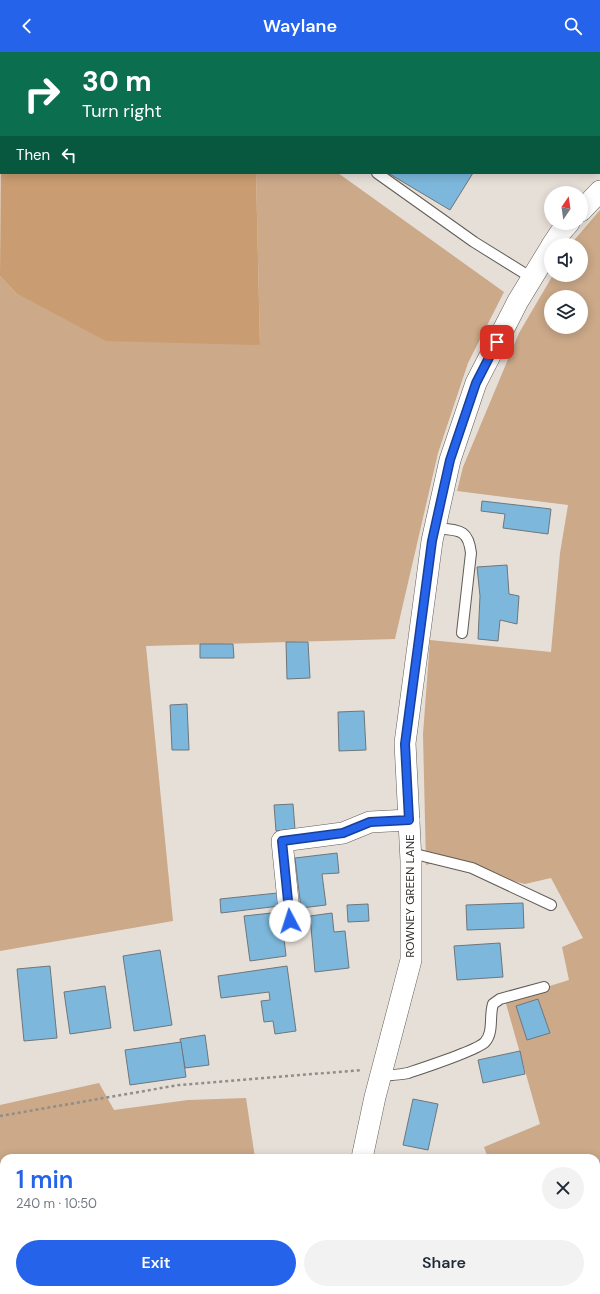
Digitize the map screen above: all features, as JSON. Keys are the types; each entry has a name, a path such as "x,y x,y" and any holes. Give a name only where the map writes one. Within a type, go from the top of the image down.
{"street":[{"path":"588,204 600,191"},
{"name":"ROWNEY GREEN LANE","path":"363,1154 381,1072 411,960 411,853 405,744 435,528 450,460 476,383 532,278 544,259"},
{"path":"290,921 282,841 343,833 370,822 409,820"}],"lane":[{"path":"378,174 474,242 532,278"},
{"path":"435,528 460,531 469,540 471,552 462,633"},
{"path":"411,853 472,868 551,905"},
{"path":"381,1072 407,1073 456,1056 485,1043 490,1031 490,1012 492,1004 500,999 544,987"}],"path":[{"path":"0,1116 179,1085 381,1072"}],"shaded area":[{"path":"1,174 256,174 260,345 106,341 16,293 0,276"},
{"path":"256,174 339,174 504,292 468,363 438,453 395,639 146,646 173,921 0,951 0,276 16,293 260,345"},
{"path":"600,210 600,1154 487,1154 484,1147 540,1124 505,1000 569,980 562,947 583,938 551,878 525,884 436,862 426,865 423,734 430,640 551,652 560,553 568,505 457,491 463,467 519,333 544,290 544,334 588,334 588,290 544,290 549,282 588,282 588,238 576,238 583,230 588,230 588,224"},
{"path":"99,1083 114,1110 188,1100 246,1098 254,1154 0,1154 0,1105"}],"building":[{"path":"390,174 472,174 450,210"},
{"path":"482,501 551,509 548,534 503,528 505,514 481,511"},
{"path":"507,565 509,594 519,596 517,624 500,620 498,641 478,639 480,596 477,567"},
{"path":"286,642 308,642 310,678 287,679"},
{"path":"200,644 233,644 234,658 200,658"},
{"path":"187,704 189,750 172,750 170,705"},
{"path":"364,711 366,750 339,751 338,712"},
{"path":"293,804 295,829 276,831 274,805"},
{"path":"337,853 339,873 322,874 326,905 301,908 295,858"},
{"path":"287,892 288,905 221,913 220,899"},
{"path":"523,903 524,928 467,930 466,905"},
{"path":"368,904 369,921 348,922 347,905"},
{"path":"281,912 286,956 250,961 244,916"},
{"path":"332,913 334,932 345,931 349,968 315,972 310,916"},
{"path":"500,943 503,977 457,980 454,946"},
{"path":"160,950 172,1025 134,1031 123,956"},
{"path":"50,966 57,1038 24,1041 17,969"},
{"path":"287,966 296,1031 275,1034 273,1021 264,1022 261,1001 270,1000 269,992 221,998 218,976"},
{"path":"105,986 111,1028 70,1034 64,992"},
{"path":"538,999 550,1033 527,1040 516,1006"},
{"path":"205,1035 209,1065 185,1068 180,1039"},
{"path":"181,1042 186,1077 130,1085 125,1050"},
{"path":"520,1051 525,1074 483,1083 478,1060"},
{"path":"413,1099 438,1104 428,1150 403,1145"}],"route":[{"path":"290,921 282,841 343,833 370,822 409,820 405,744 432,541 450,460 476,383 497,342"}]}
